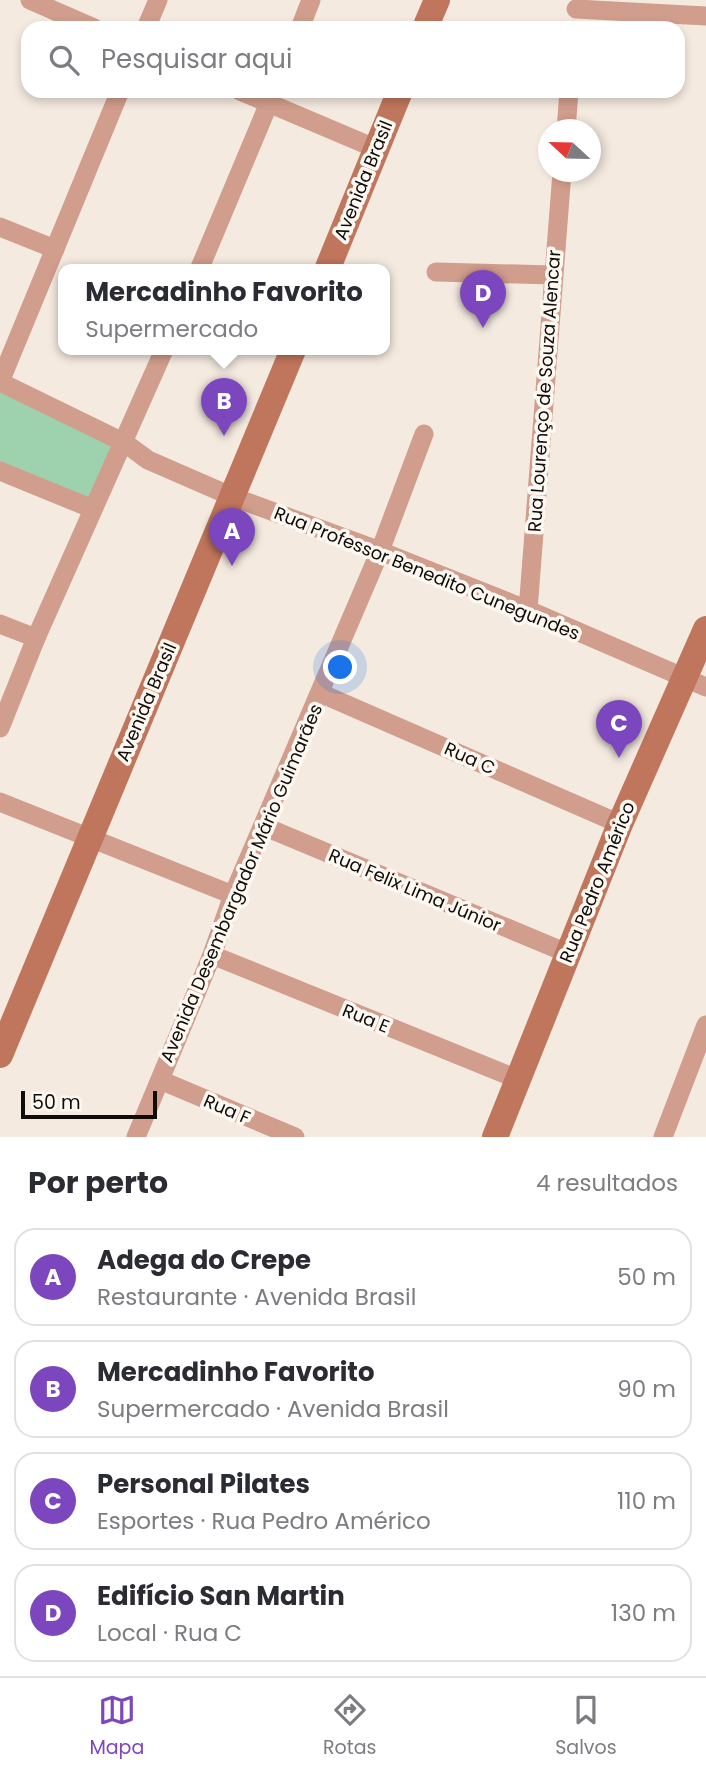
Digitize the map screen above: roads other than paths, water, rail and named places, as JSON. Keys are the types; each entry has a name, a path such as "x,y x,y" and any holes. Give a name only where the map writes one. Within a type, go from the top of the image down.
{"street":[{"path":"30,0 78,21"},
{"path":"149,21 158,0"},
{"path":"303,21 311,0"},
{"path":"428,21 437,0"},
{"path":"576,12 706,16"},
{"path":"0,382 117,98"},
{"path":"202,264 272,98"},
{"path":"274,98 377,149"},
{"name":"Avenida Brasil","path":"329,264 397,98"},
{"path":"567,119 568,98"},
{"name":"Rua Lourenço de Souza Alencar","path":"528,610 561,182"},
{"path":"0,227 55,249"},
{"path":"436,272 553,275"},
{"path":"0,728 36,638 162,355"},
{"name":"Avenida Brasil","path":"0,1055 89,835 291,355"},
{"name":"Rua Professor Benedito Cunegundes","path":"0,382 125,443 148,460 233,497 380,551 528,610 696,683"},
{"name":"Avenida Desembargador Mário Guimarães","path":"136,1137 212,956 233,895 380,551 424,434"},
{"path":"0,471 93,509"},
{"path":"0,624 36,638"},
{"name":"Rua Pedro Américo","path":"495,1137 620,824 696,683 706,629"},
{"name":"Rua C","path":"320,692 620,824"},
{"path":"0,802 89,835 233,895"},
{"name":"Rua Felix Lima Júnior","path":"263,826 567,953"},
{"name":"Rua E","path":"212,956 520,1080"},
{"path":"663,1137 706,1025"},
{"name":"Rua F","path":"160,1080 295,1137"}],"place":[{"name":"Edifício San Martin","path":"483,328"},
{"name":"Mercadinho Favorito","path":"224,436"},
{"name":"Adega do Crepe","path":"232,566"},
{"name":"Personal Pilates","path":"619,758"}]}
